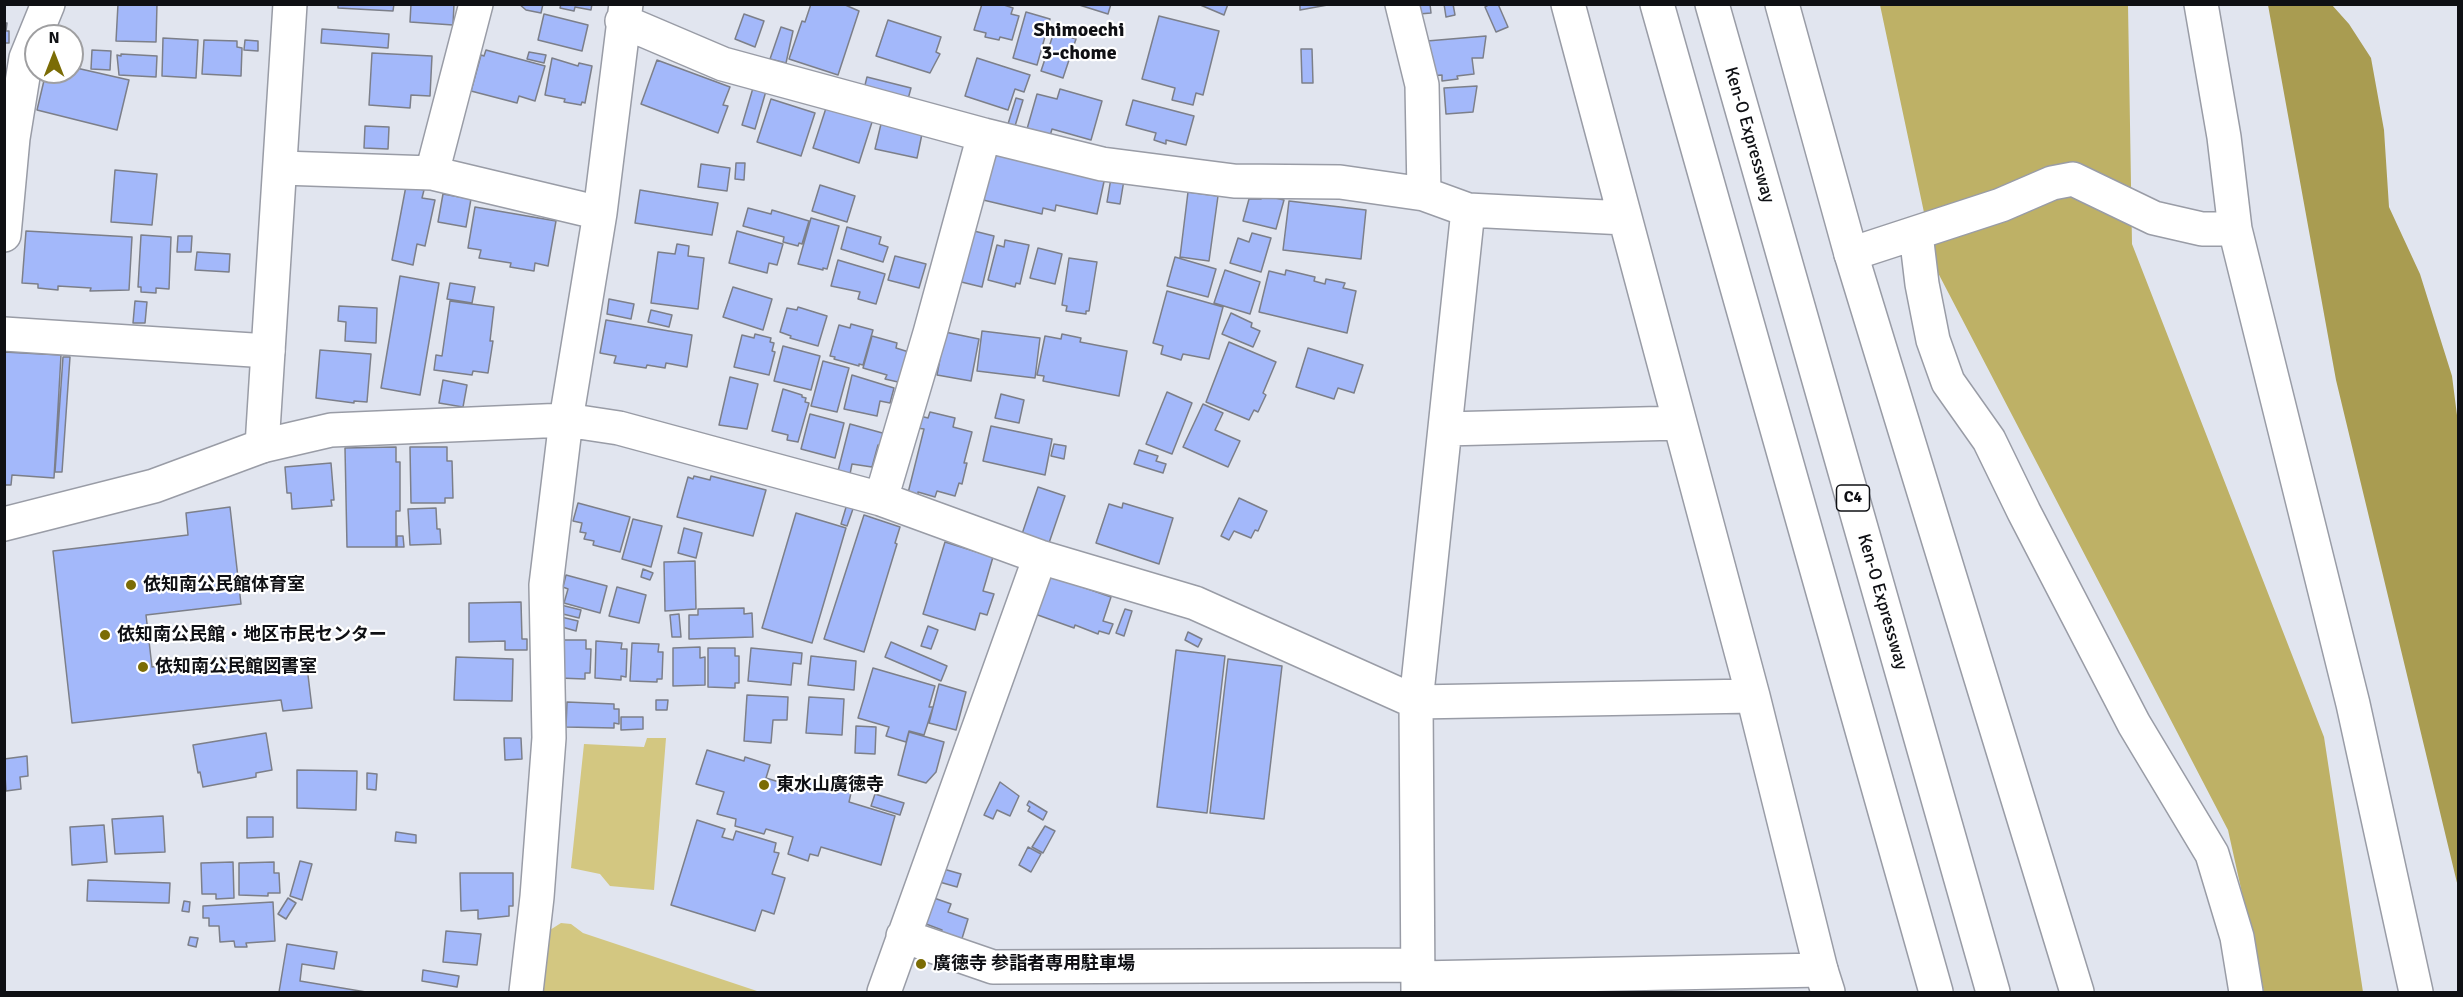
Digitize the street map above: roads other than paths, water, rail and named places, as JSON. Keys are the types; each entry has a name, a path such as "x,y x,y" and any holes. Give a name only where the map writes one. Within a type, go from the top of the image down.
{"main road":[{"path":"4,235 9,138 26,58 48,4"},
{"path":"262,446 290,4"},
{"path":"432,173 476,4"},
{"path":"1402,4 1422,85 1424,194"},
{"path":"903,936 993,967 1417,979 1825,982 1753,696 1568,4"},
{"path":"1657,4 1936,993"},
{"name":"Ken-O Expressway","path":"1712,4 1993,993"},
{"path":"1782,4 1851,254 2077,993"},
{"path":"2201,4 2224,137 2235,229 2353,704 2416,993"},
{"path":"526,993 537,897 549,738 546,585 566,420 600,213 624,13 723,64 984,135 1113,165 1234,181 1340,182 1424,194 1468,210 1625,218"},
{"path":"881,499 930,333 984,135"},
{"path":"281,168 432,173 600,213"},
{"path":"1851,254 2001,205 2052,183 2073,179 2154,218 2202,229 2235,229"},
{"path":"1417,979 1416,702 1468,210"},
{"path":"1916,234 1922,284 1934,340 1948,382 1989,440 2134,724 2212,854 2237,937 2246,993"},
{"path":"4,334 268,351"},
{"path":"4,524 154,486 262,446 331,430 566,420 619,428 881,499 1040,557 1195,603 1416,702 1753,696"},
{"path":"1445,429 1679,423"},
{"path":"884,993 1040,557"}],"place":[{"name":"依知南公民館体育室","path":"131,585"},
{"name":"依知南公民館・地区市民センター","path":"105,635"},
{"name":"依知南公民館図書室","path":"143,667"},
{"name":"東水山廣徳寺","path":"764,785"},
{"name":"廣徳寺 参詣者専用駐車場","path":"921,964"}],"district":[{"name":"Shimoechi 3-chome","path":"1079,42"}]}
